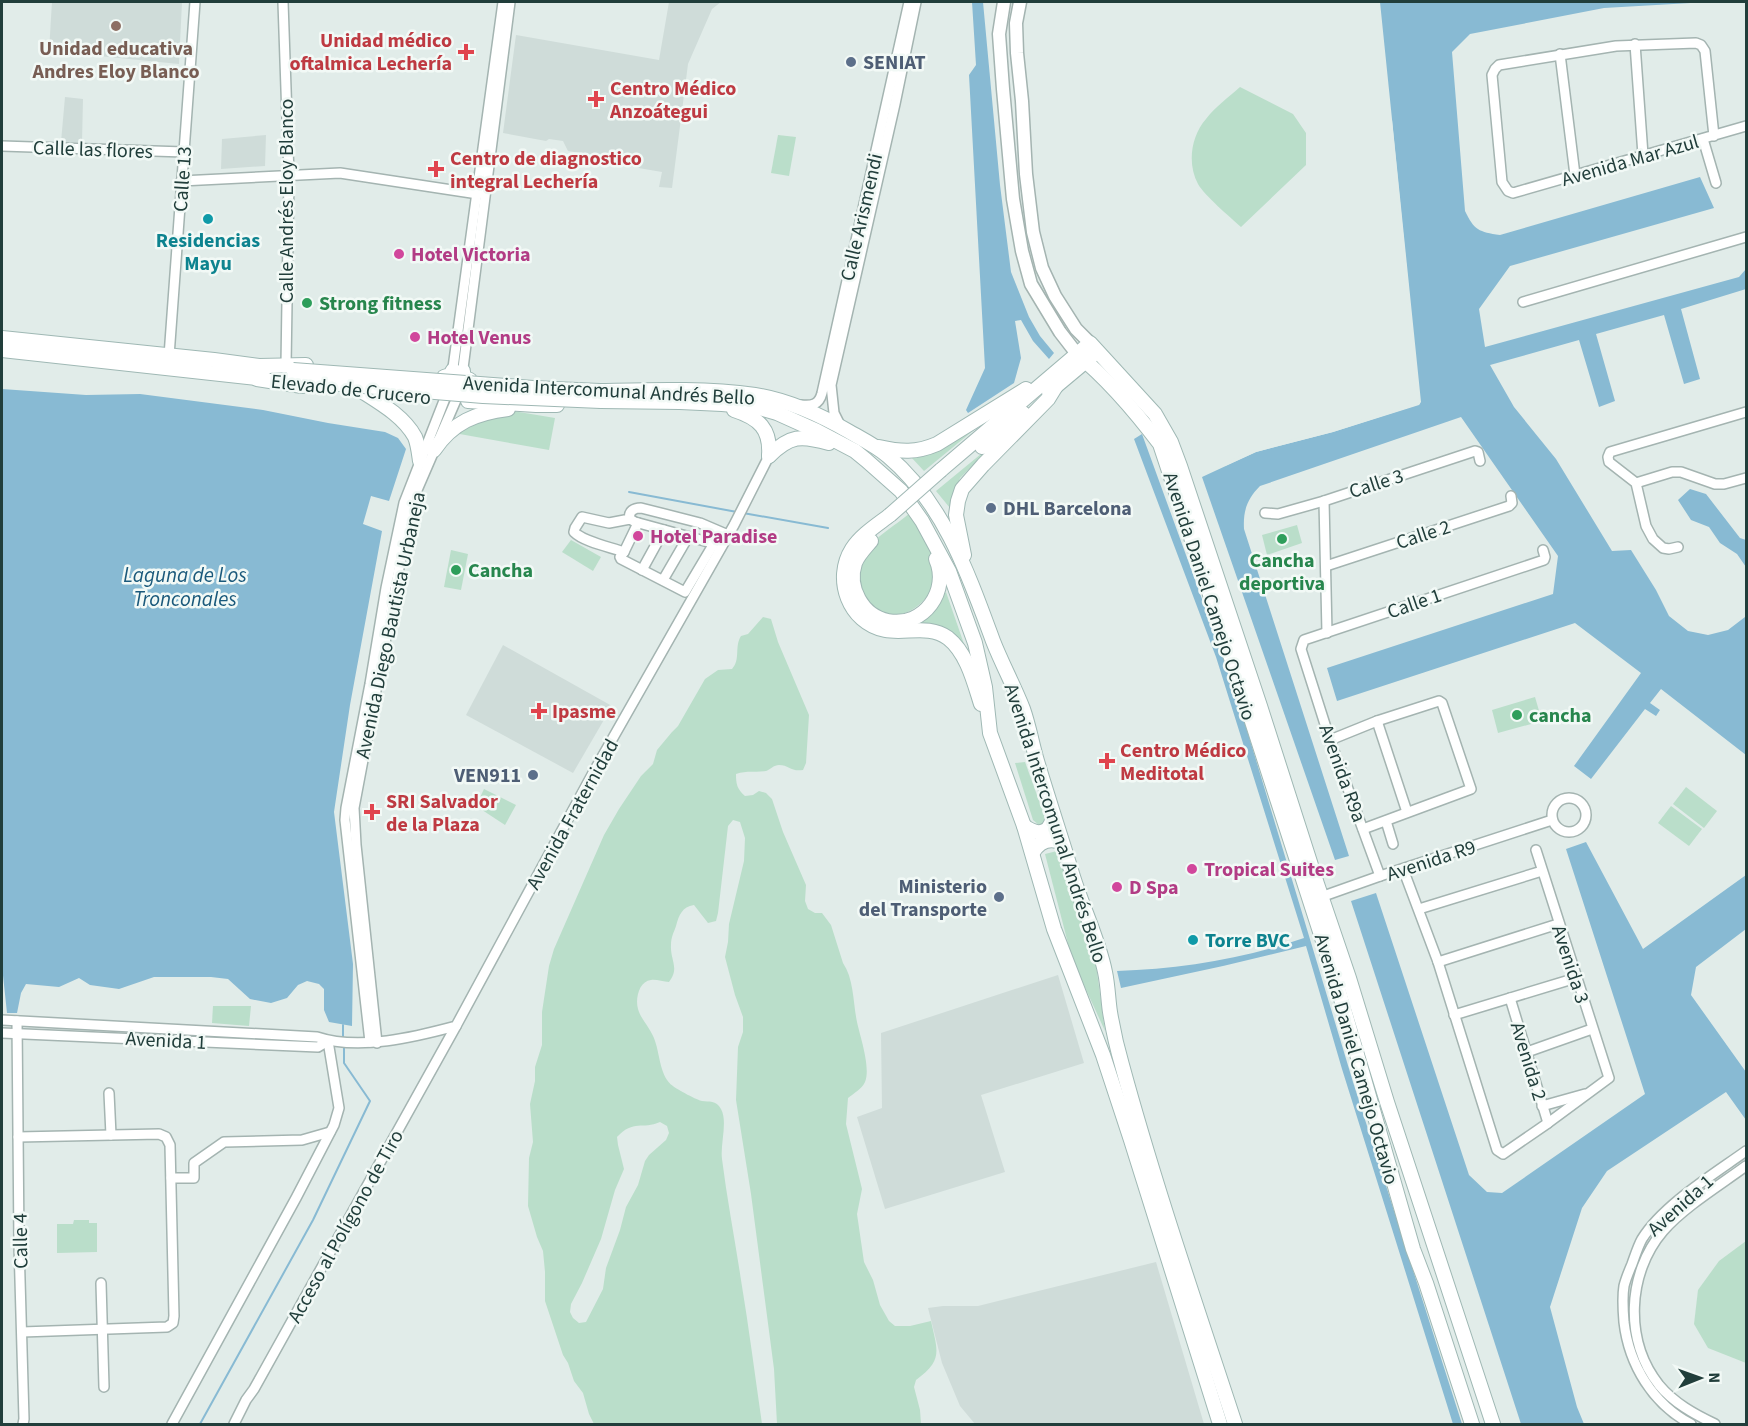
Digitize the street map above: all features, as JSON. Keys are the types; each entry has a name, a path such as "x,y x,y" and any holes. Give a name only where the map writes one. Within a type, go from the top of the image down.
{"main road":[{"name":"Avenida Intercomunal Andrés Bello","path":"2,338 214,360 258,373"},
{"path":"916,513 940,568 941,579 938,591 929,607 911,619 887,621 870,614 864,608 855,590 853,579 855,563 861,552 892,518 943,473 1094,348"},
{"name":"Avenida Daniel Camejo Octavio","path":"1094,348 1155,414 1171,442 1227,603 1316,899 1335,978 1413,1249 1472,1425"},
{"name":"Avenida Intercomunal Andrés Bello","path":"2,350 258,373 290,372 532,388 600,396 755,395 817,414 875,446 890,458 917,486 937,514 969,575 995,647 1030,729 1053,815 1105,971 1115,1037 1138,1120 1235,1425"},
{"name":"Avenida Daniel Camejo Octavio","path":"1081,358 1135,412 1160,444 1247,706 1387,1102 1493,1425"},
{"name":"Elevado de Crucero","path":"290,372 344,368 457,376 661,396"},
{"name":"Elevado de Crucero","path":"258,373 363,392 536,405 661,396"},
{"path":"875,446 906,451 923,450 937,444 1013,396 1054,381"},
{"path":"969,575 956,515 962,489 1048,399 1054,381"},
{"path":"363,392 387,407 406,424 416,439 420,461"},
{"name":"Avenida Intercomunal Andrés Bello","path":"661,396 756,407 788,417 826,435 866,460 901,490 933,539 949,571 975,643 985,687 990,733 1033,852 1054,929 1103,1055 1220,1425"},
{"path":"722,404 756,418 770,445 769,456"},
{"path":"434,450 451,430 472,416 536,405"},
{"path":"769,456 784,442 812,438 866,460"},
{"path":"892,518 859,540 851,550 844,572 847,599 861,618 873,626 890,630 924,630 938,633 948,639 961,653 990,733"},
{"path":"1024,826 1030,831 1044,831 1052,823 1053,815"},
{"path":"1033,852 1037,845 1046,841 1054,839 1062,843"}],"street":[{"name":"Calle 13","path":"169,356 195,2"},
{"name":"Calle Andrés Eloy Blanco","path":"283,2 289,176 290,372"},
{"name":"Avenida Diego Bautista Urbaneja","path":"457,376 503,2"},
{"name":"Avenida Diego Bautista Urbaneja","path":"368,1042 354,808 411,504 434,450 451,399 466,338 510,2"},
{"name":"Calle Arismendi","path":"789,404 814,405 820,399 909,2"},
{"name":"Calle Arismendi","path":"841,427 831,400 833,376 916,2"},
{"name":"Avenida Daniel Camejo Octavio","path":"1004,2 999,34 1012,199 1022,251 1031,284 1060,332 1081,358"},
{"name":"Avenida Daniel Camejo Octavio","path":"1020,2 1016,22 1017,53 1026,174 1033,232 1042,268 1055,296 1077,329 1094,348"},
{"path":"1575,175 1560,54 1635,44 1696,43 1703,47 1714,136"},
{"path":"1635,44 1643,155"},
{"name":"Avenida Mar Azul","path":"1560,54 1499,65 1492,75 1502,182 1504,187 1513,193 1746,126"},
{"path":"1703,138 1716,183"},
{"name":"Calle las flores","path":"2,146 184,152"},
{"path":"181,181 340,172 478,194"},
{"path":"1523,302 1746,237"},
{"name":"Avenida Diego Bautista Urbaneja","path":"368,1042 345,820 346,808 386,588 404,503 420,461 451,399"},
{"path":"1678,547 1663,548 1653,539 1647,526 1636,483 1609,462 1610,452 1746,412"},
{"name":"Calle 3","path":"1265,513 1278,514 1324,501 1475,451 1478,452 1480,460"},
{"name":"Avenida Fraternidad","path":"456,1026 593,773 734,525 769,456"},
{"path":"1636,483 1672,472 1681,472 1715,484 1746,478"},
{"name":"Calle 2","path":"1326,566 1509,506 1512,503 1511,496"},
{"path":"1324,501 1327,633"},
{"path":"634,521 629,515 631,511 641,508 700,523 728,535"},
{"path":"624,552 576,534 575,528 582,517 609,523 634,521 711,542 713,545 686,592 621,559 624,552 634,521"},
{"path":"642,570 664,530"},
{"path":"663,580 688,537"},
{"name":"Calle 1","path":"1307,669 1300,649 1304,640 1544,560 1543,550"},
{"name":"Avenida R9a","path":"1307,669 1330,740 1380,876"},
{"path":"1330,740 1377,721 1439,701 1442,703 1471,787 1468,791 1363,829"},
{"path":"1377,721 1407,813"},
{"name":"Avenida R9","path":"1316,899 1552,820"},
{"path":"1386,821 1393,844"},
{"name":"Avenida 3","path":"1536,850 1608,1077 1590,1092"},
{"path":"1403,869 1438,962 1497,1150 1501,1154 1505,1153 1590,1092"},
{"path":"1419,909 1542,871"},
{"path":"1438,962 1558,924"},
{"path":"1454,1015 1576,978"},
{"name":"Avenida 2","path":"1510,998 1548,1123"},
{"name":"Avenida 1","path":"2,1020 317,1037 331,1041"},
{"name":"Calle 4","path":"17,1021 23,1425"},
{"path":"172,1425 330,1132 339,1108 331,1041 368,1042 407,1038 456,1026"},
{"name":"Acceso al Polígono de Tiro","path":"234,1425 456,1026"},
{"path":"1527,1052 1592,1029"},
{"name":"Avenida 1","path":"2,1033 318,1047 331,1041"},
{"path":"1542,1106 1590,1092"},
{"path":"109,1093 111,1135"},
{"path":"171,1178 194,1178 194,1162 224,1142 302,1140 330,1132"},
{"path":"18,1137 159,1134 166,1137 170,1145 171,1178 173,1323 167,1328 22,1332"},
{"name":"Avenida 1","path":"1691,1425 1658,1399 1639,1373 1626,1339 1622,1308 1624,1285 1642,1239 1657,1222 1698,1186 1746,1151"},
{"name":"Avenida 1","path":"1715,1425 1691,1413 1677,1402 1660,1386 1650,1372 1636,1329 1634,1311 1636,1290 1640,1272 1650,1250 1662,1233 1678,1215 1746,1166"},
{"path":"101,1283 104,1388"}],"shaded area":[{"name":"Unidad educativa Andres Eloy Blanco","path":"52,2 182,2 179,64 49,51"},
{"name":"Centro Médico Anzoátegui","path":"669,2 721,2 712,9 688,64 672,188 659,187 662,172 609,163 610,158 568,151 563,141 549,139 546,141 503,133 516,35 659,60"},
{"path":"65,97 83,99 82,142 61,142"},
{"path":"266,135 265,166 221,169 222,139"},
{"name":"Ipasme","path":"503,645 612,706 573,773 466,715"},
{"path":"1058,975 1084,1063 981,1095 1005,1172 885,1209 857,1117 882,1108 881,1033"},
{"path":"1156,1262 1204,1424 975,1424 960,1406 942,1363 928,1308 978,1306"}],"green space":[{"path":"1240,87 1293,114 1306,133 1306,165 1241,227 1201,189 1192,168 1192,150 1201,126 1214,110"},
{"path":"778,135 796,137 789,176 771,173"},
{"path":"513,411 555,418 549,450 454,433 473,419"},
{"path":"991,416 924,471 911,457"},
{"path":"998,440 960,478 950,508 936,491"},
{"path":"910,513 931,553 934,581 929,594 920,604 897,615 885,614 874,609 861,591 858,584 860,561 872,543"},
{"name":"Cancha deportiva","path":"1297,525 1302,543 1267,555 1262,535"},
{"name":"cancha","path":"571,540 601,557 593,571 562,552"},
{"name":"Cancha","path":"451,550 468,554 461,590 444,587"},
{"path":"946,592 964,644 940,627 916,623 934,609"},
{"path":"763,617 771,619 778,642 809,715 806,763 803,770 779,765 766,771 736,774 737,784 745,796 759,791 766,793 772,799 783,832 806,885 805,901 808,909 815,913 822,913 831,925 847,969 867,1069 864,1084 848,1098 846,1124 862,1189 857,1214 864,1262 873,1280 880,1305 889,1321 895,1326 910,1326 931,1321 936,1347 935,1360 916,1380 914,1387 921,1424 777,1424 774,1369 736,1100 738,1047 743,1032 743,1017 725,957 729,924 744,861 745,838 740,822 733,820 728,826 716,921 708,923 694,905 682,912 672,939 674,972 672,977 669,982 653,980 643,984 639,991 637,1005 657,1047 665,1077 678,1090 702,1101 717,1104 723,1114 722,1159 762,1424 594,1424 583,1393 574,1381 563,1355 545,1301 543,1251 528,1206 529,1158 533,1142 530,1104 535,1081 535,1067 542,1045 542,1012 554,949 604,835 619,809 641,776 653,764 657,750 678,726 705,679 718,670 732,669 735,665 739,640 741,636 748,634","holes":["660,1122 667,1126 669,1133 666,1140 645,1161 638,1185 626,1207 606,1268 603,1289 586,1322 579,1323 570,1312 571,1304 601,1239 615,1190 624,1169 617,1137 633,1126"]},
{"name":"cancha","path":"1535,697 1542,721 1498,733 1492,710"},
{"path":"1025,762 1046,820 1040,826 1033,820 1015,763"},
{"path":"1686,787 1717,811 1704,828 1673,804"},
{"path":"484,789 516,805 505,825 476,806"},
{"path":"1671,806 1702,829 1689,846 1658,823"},
{"path":"1057,851 1095,957 1105,1031 1072,959 1045,854"},
{"path":"213,1006 251,1006 249,1026 212,1023"},
{"path":"74,1220 89,1220 89,1223 97,1223 97,1252 57,1253 57,1224 73,1224"},
{"path":"1746,1241 1746,1363 1708,1348 1694,1324 1698,1290 1719,1261"}],"water":[{"path":"972,2 983,2 1000,185 1011,272 1029,317 1040,336 1054,353 1049,359 1033,341 1021,320 1015,321 1021,358 1014,383 968,413 966,410 985,368 969,75 976,65"},
{"path":"1380,2 1708,2 1604,8 1470,34 1452,52 1465,211 1478,229 1500,235 1700,177 1714,208 1510,266 1479,309 1485,347 1739,277 1746,269 1746,289 1681,309 1700,379 1684,384 1664,315 1596,334 1615,401 1599,407 1579,340 1490,365 1514,407 1556,459 1612,551 1631,550 1669,616 1688,631 1708,635 1728,630 1745,617 1746,613 1746,755 1661,689 1650,703 1660,710 1656,716 1645,709 1591,779 1574,766 1641,673 1575,623 1337,701 1327,668 1553,594 1558,556 1461,417 1260,486 1245,511 1244,529 1349,856 1335,860 1202,477 1256,452 1333,432 1419,405 1421,402"},
{"name":"Laguna de Los Tronconales","path":"2,389 86,395 140,394 263,410 385,432 398,438 406,449 389,501 371,496 363,524 382,531 350,705 334,812 353,964 352,1026 329,1022 324,1010 324,989 319,984 307,981 298,985 287,998 271,1003 250,999 228,979 211,977 154,977 119,989 90,985 79,978 59,987 26,984 21,993 17,1013 7,1013 2,966"},
{"path":"1142,434 1234,687 1353,1082 1462,1424 1453,1424 1306,946 1121,988 1117,971 1212,962 1258,952 1304,938 1216,657 1134,439"},
{"path":"1690,489 1706,494 1740,538 1746,540 1746,567 1737,554 1720,543 1709,527 1691,520 1678,500"},
{"path":"1586,842 1643,949 1746,875 1746,929 1696,967 1691,995 1746,1072 1746,1120 1726,1092 1607,1171 1582,1208 1550,1307 1577,1407 1584,1424 1521,1424 1351,901 1376,893 1469,1175 1487,1192 1502,1193 1645,1094 1566,849"}],"pier":[{"path":"1389,120 1392,120 1420,404 1333,432 1256,452 1225,466 1224,463 1255,449 1332,429 1418,402"}],"waterway":[{"path":"629,492 737,512"},
{"path":"743,513 828,528"},
{"path":"343,1025 343,1040"},
{"path":"200,1424 313,1220 370,1101 344,1063 344,1045"}],"place":[{"name":"Unidad educativa Andres Eloy Blanco","path":"116,26"},
{"name":"Unidad médico oftalmica Lechería","path":"466,52"},
{"name":"SENIAT","path":"851,62"},
{"name":"Centro Médico Anzoátegui","path":"596,99"},
{"name":"Centro de diagnostico integral Lechería","path":"436,169"},
{"name":"Residencias Mayu","path":"208,219"},
{"name":"Hotel Victoria","path":"399,254"},
{"name":"Strong fitness","path":"307,303"},
{"name":"Hotel Venus","path":"415,337"},
{"name":"DHL Barcelona","path":"991,508"},
{"name":"Hotel Paradise","path":"638,536"},
{"name":"Cancha deportiva","path":"1282,539"},
{"name":"Cancha","path":"456,570"},
{"name":"Ipasme","path":"539,711"},
{"name":"cancha","path":"1517,715"},
{"name":"Centro Médico Meditotal","path":"1107,761"},
{"name":"VEN911","path":"533,775"},
{"name":"SRI Salvador de la Plaza","path":"372,812"},
{"name":"Tropical Suites","path":"1192,869"},
{"name":"D Spa","path":"1117,887"},
{"name":"Ministerio del Transporte","path":"999,897"},
{"name":"Torre BVC","path":"1193,940"}]}
